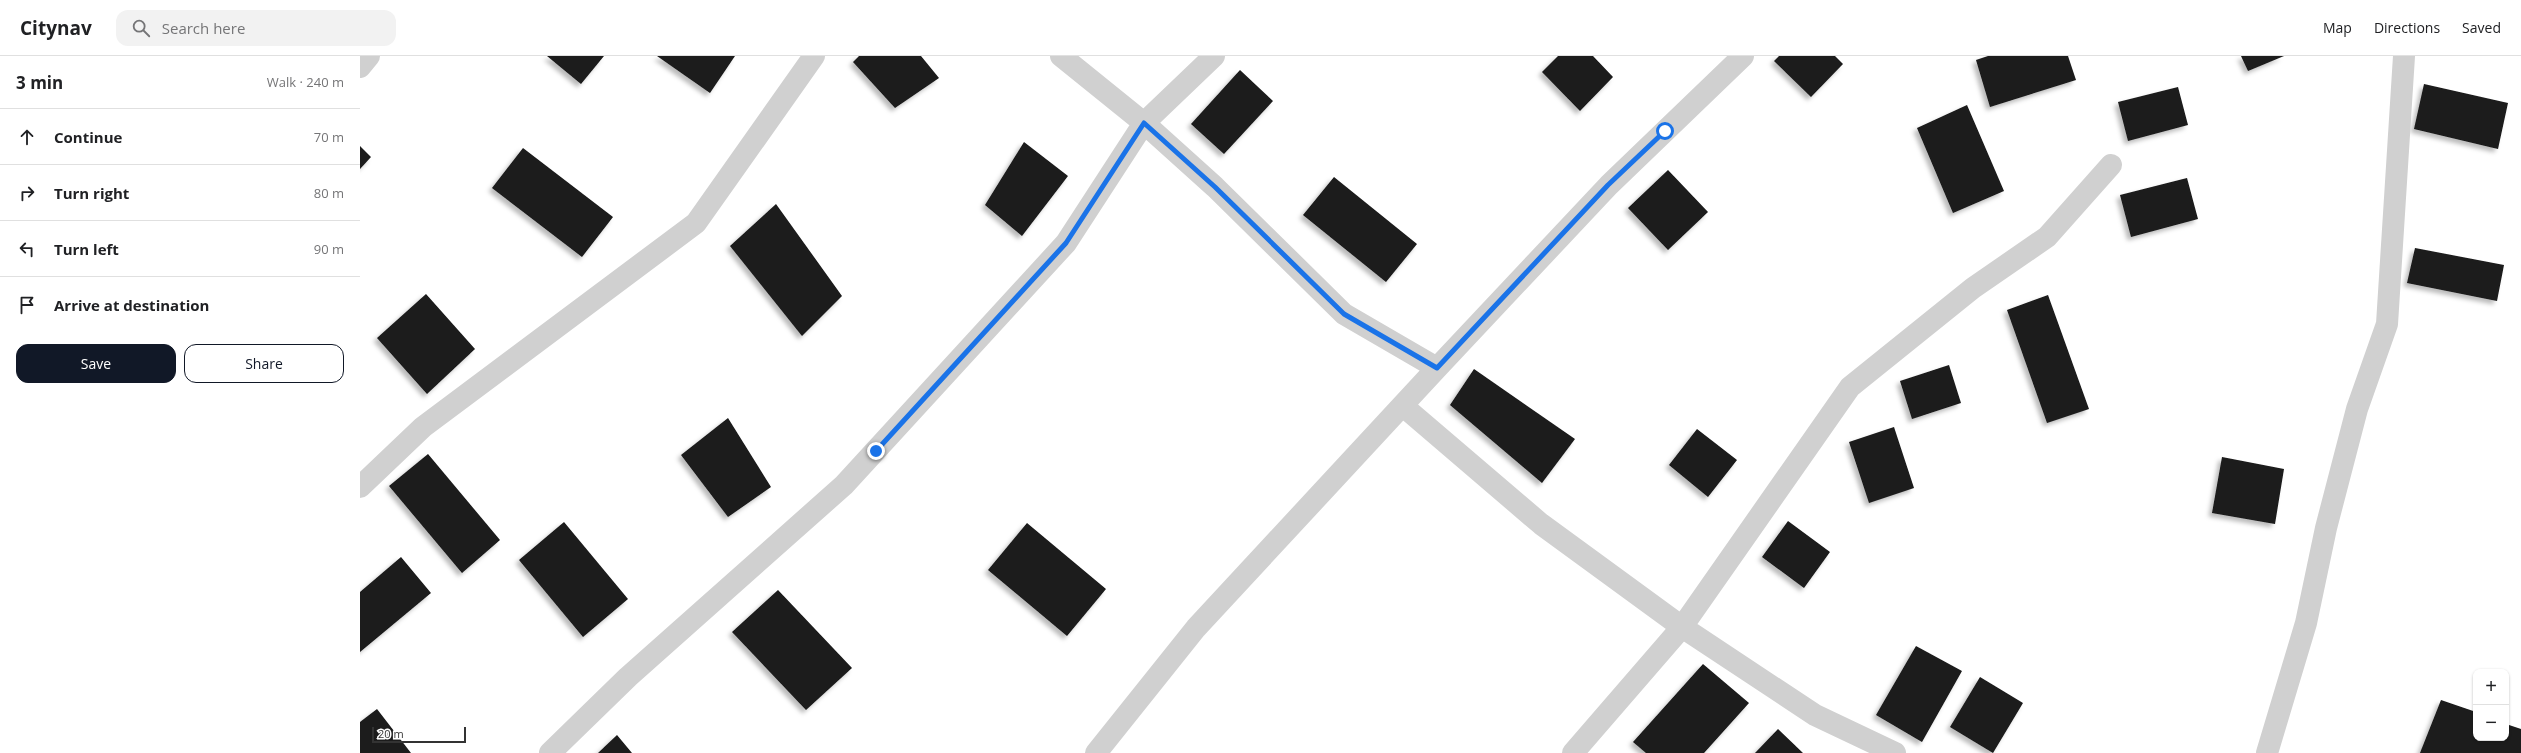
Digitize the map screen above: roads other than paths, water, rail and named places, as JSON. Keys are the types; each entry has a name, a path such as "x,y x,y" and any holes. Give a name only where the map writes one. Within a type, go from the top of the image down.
{"street":[{"path":"360,67 369,56"},
{"path":"360,487 423,427 696,223 814,56"},
{"path":"1061,56 1144,123 1215,187 1344,314 1437,368"},
{"path":"550,753 628,677 844,485 1066,243 1144,123 1214,56"},
{"path":"1096,753 1196,628 1437,368 1608,185 1743,56"},
{"path":"2267,753 2306,623 2326,528 2357,409 2387,324 2404,56"},
{"path":"1573,753 1682,627 1850,387 1973,288 2047,237 2111,165"},
{"path":"1402,406 1541,524 1682,627 1814,715 1895,753"}]}
